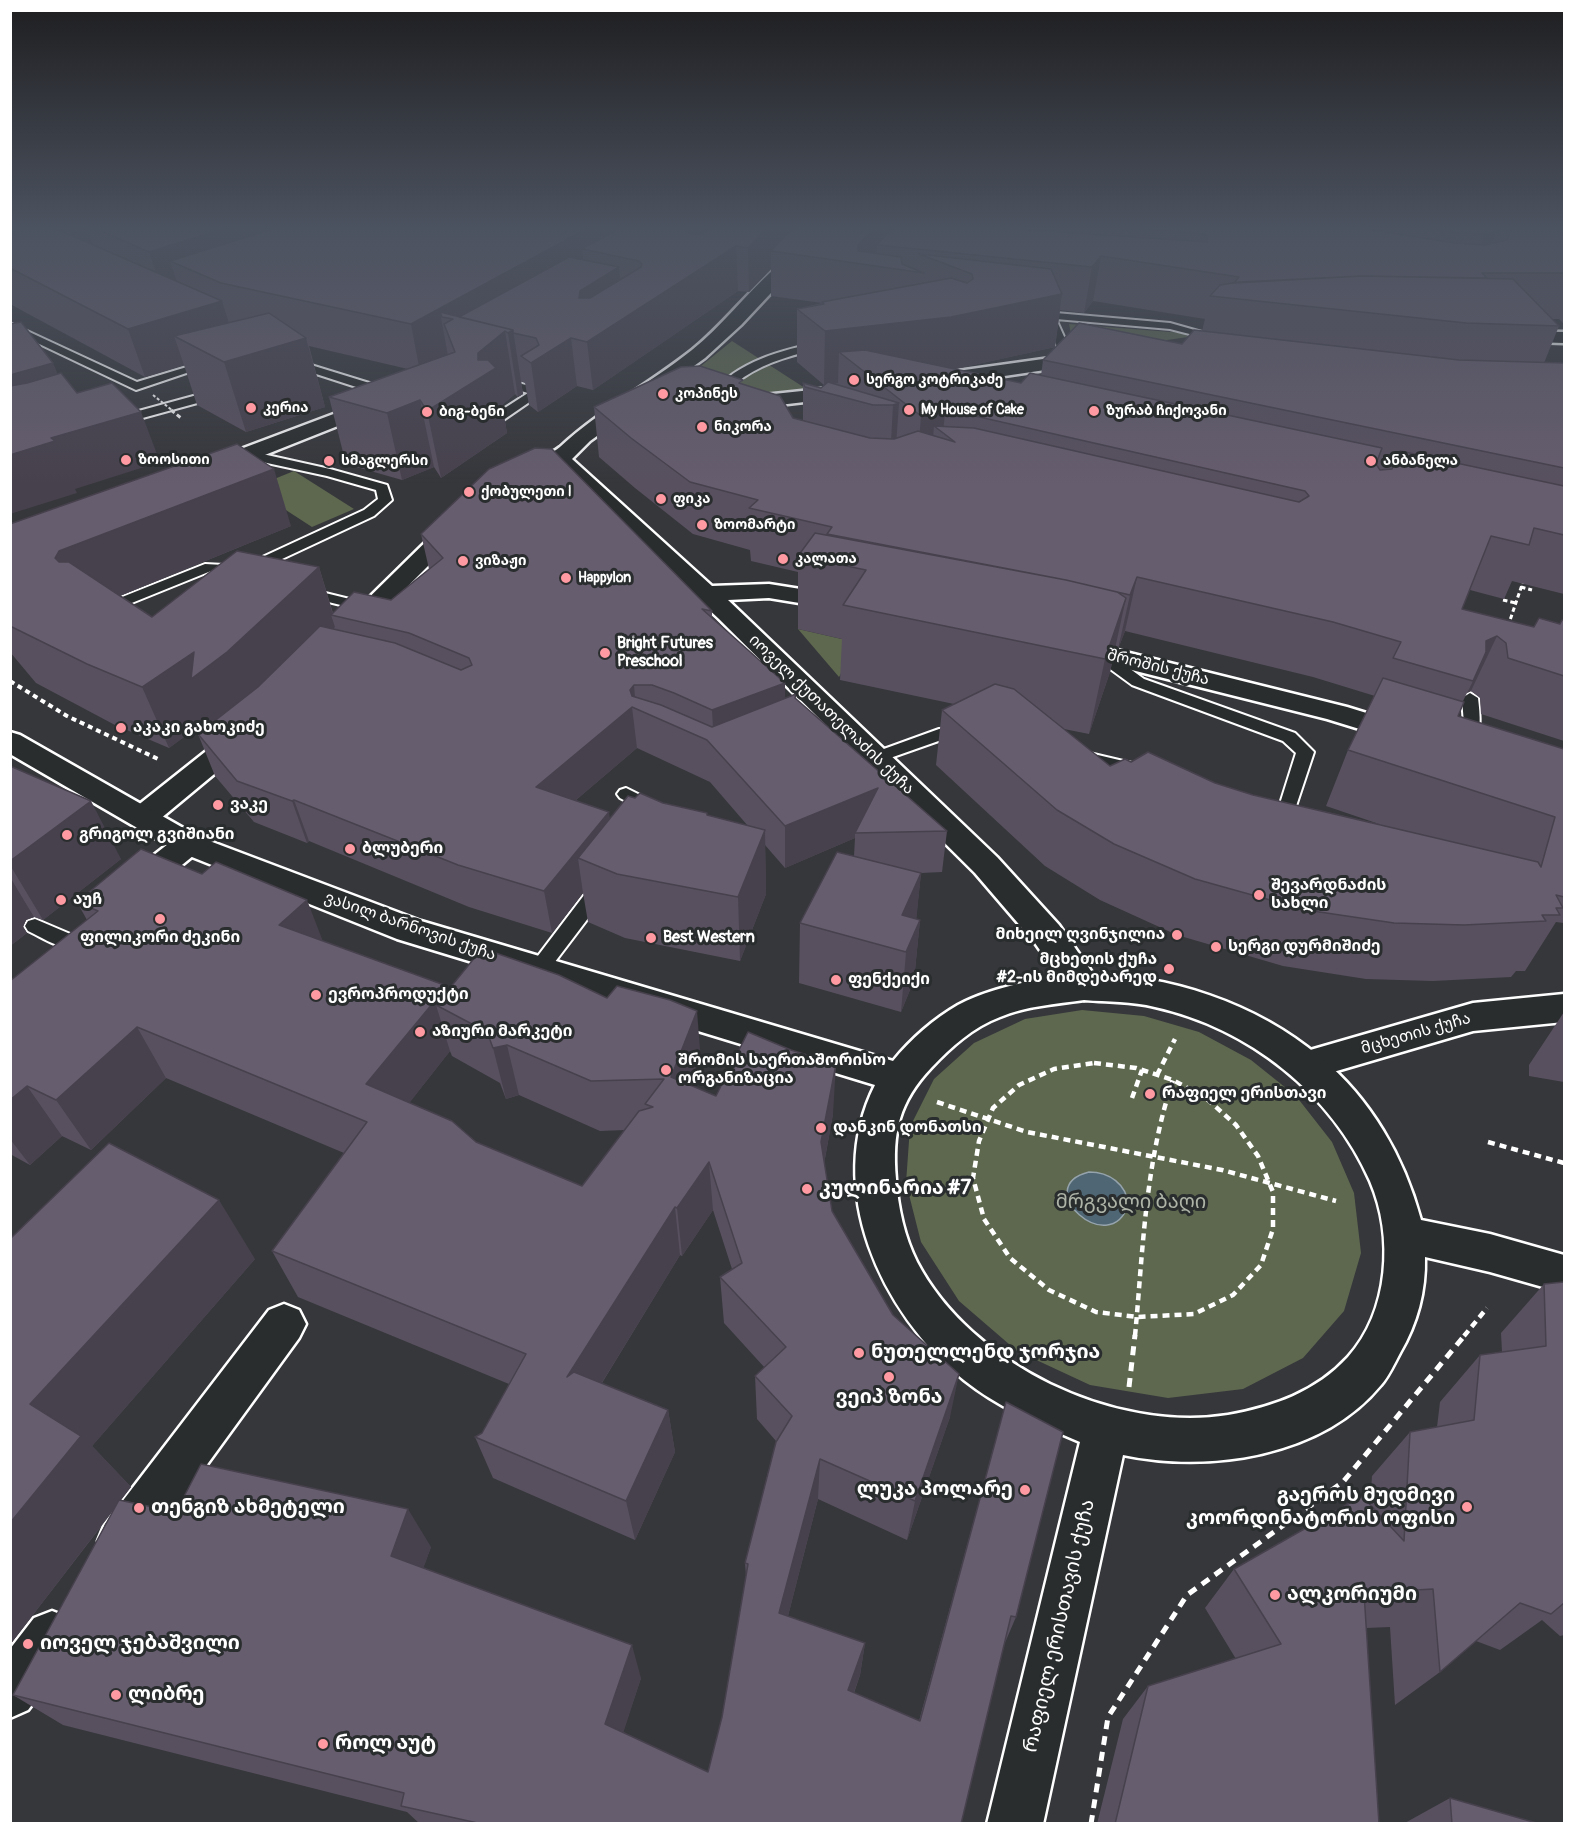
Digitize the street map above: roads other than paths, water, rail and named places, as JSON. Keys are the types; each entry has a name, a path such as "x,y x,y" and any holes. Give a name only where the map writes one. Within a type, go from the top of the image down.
{"street":[{"path":"499,488 534,465 560,459 584,437 698,354 743,313"},
{"path":"1504,340 1564,338"},
{"path":"1178,346 1229,339"},
{"path":"950,398 919,386 1100,358"},
{"path":"704,407 873,389"},
{"path":"195,474 249,455 402,393"},
{"path":"612,417 651,411"},
{"name":"იოველ ქუთათელაძის ქუჩა","path":"560,459 706,594 820,717 876,758 986,865 1047,934 1084,987"},
{"path":"331,649 441,538 474,510"},
{"path":"706,594 769,591 870,608"},
{"name":"შროშის ქუჩა","path":"1040,641 1097,652 1337,713 1456,749"},
{"path":"143,817 261,720"},
{"name":"ვასილ ბარნოვის ქუჩა","path":"10,741 188,844 409,930 901,1078"},
{"path":"55,951 188,844"},
{"path":"1084,987 1151,992 1232,1019 1270,1040 1306,1065 1342,1101 1373,1142 1397,1198 1406,1235 1404,1282 1392,1328 1366,1369 1327,1402 1278,1427 1221,1439 1160,1439 1118,1409 1020,1394 973,1361 935,1323 905,1281 885,1237 876,1194 876,1153 884,1106 901,1078 929,1045 973,1014 1026,995 1084,987"},
{"name":"მცხეთის ქუჩა","path":"1306,1065 1473,1017 1564,1008"},
{"path":"1406,1235 1490,1253 1564,1274"},
{"path":"10,1692 284,1324"},
{"name":"რაფიელ ერისთავის ქუჩა","path":"1014,1824 1118,1409"}],"lane":[{"path":"1026,313 1170,326 1229,339"},
{"path":"1049,315 1069,361"},
{"path":"10,326 136,386 223,359"},
{"path":"704,407 727,384 756,363 788,352 834,342"},
{"path":"277,377 311,368 402,393"},
{"path":"485,378 538,392 495,420"},
{"path":"106,424 231,390"},
{"path":"91,615 210,567 245,571 369,513 385,500 382,488 330,473 249,455"},
{"path":"291,589 372,608"},
{"path":"1097,652 1138,682 1289,737 1305,752 1282,826"},
{"path":"1456,749 1472,724 1470,698"},
{"path":"876,758 945,733 987,732"},
{"path":"1064,752 1130,768"},
{"path":"626,794 668,816 651,830"},
{"path":"538,970 612,873"},
{"path":"35,926 55,951"}],"water":[{"path":"1089,1172 1110,1177 1124,1191 1128,1205 1119,1220 1106,1225 1092,1223 1079,1215 1070,1204 1067,1191 1073,1180"}],"place":[{"name":"სერგო კოტრიკაძე","path":"854,380"},
{"name":"კოპინეს","path":"663,394"},
{"name":"კერია","path":"251,408"},
{"name":"My House of Cake","path":"909,410"},
{"name":"ზურაბ ჩიქოვანი","path":"1094,411"},
{"name":"ბიგ-ბენი","path":"427,412"},
{"name":"ნიკორა","path":"702,427"},
{"name":"ზოოსითი","path":"126,460"},
{"name":"სმაგლერსი","path":"329,461"},
{"name":"ანბანელა","path":"1371,461"},
{"name":"ქობულეთი I","path":"469,492"},
{"name":"ფიკა","path":"661,499"},
{"name":"ზოომარტი","path":"702,525"},
{"name":"კალათა","path":"783,559"},
{"name":"ვიზაჟი","path":"463,561"},
{"name":"Happylon","path":"566,578"},
{"name":"Bright Futures Preschool","path":"605,653"},
{"name":"აკაკი გახოკიძე","path":"121,728"},
{"name":"ვაკე","path":"218,805"},
{"name":"გრიგოლ გვიშიანი","path":"67,835"},
{"name":"ბლუბერი","path":"350,849"},
{"name":"შევარდნაძის სახლი","path":"1259,895"},
{"name":"აუჩ","path":"61,900"},
{"name":"ფილიკორი ძეკინი","path":"160,919"},
{"name":"მიხეილ ღვინჯილია","path":"1177,935"},
{"name":"Best Western","path":"651,938"},
{"name":"სერგი დურმიშიძე","path":"1216,947"},
{"name":"მცხეთის ქუჩა #2-ის მიმდებარედ","path":"1169,969"},
{"name":"ფენქეიქი","path":"836,980"},
{"name":"ევროპროდუქტი","path":"316,995"},
{"name":"აზიური მარკეტი","path":"420,1032"},
{"name":"შრომის საერთაშორისო ორგანიზაცია","path":"666,1070"},
{"name":"რაფიელ ერისთავი","path":"1150,1094"},
{"name":"დანკინ დონათსი","path":"821,1128"},
{"name":"კულინარია #7","path":"807,1189"},
{"name":"ნუთელლენდ ჯორჯია","path":"859,1353"},
{"name":"ვეიპ ზონა","path":"889,1377"},
{"name":"ლუკა პოლარე","path":"1025,1490"},
{"name":"გაეროს მუდმივი კოორდინატორის ოფისი","path":"1467,1507"},
{"name":"თენგიზ ახმეტელი","path":"139,1508"},
{"name":"ალკორიუმი","path":"1275,1595"},
{"name":"იოველ ჯებაშვილი","path":"28,1644"},
{"name":"ლიბრე","path":"116,1695"},
{"name":"როლ აუტ","path":"323,1744"}],"park label":[{"name":"მრგვალი ბაღი","path":"1131,1203"}]}
